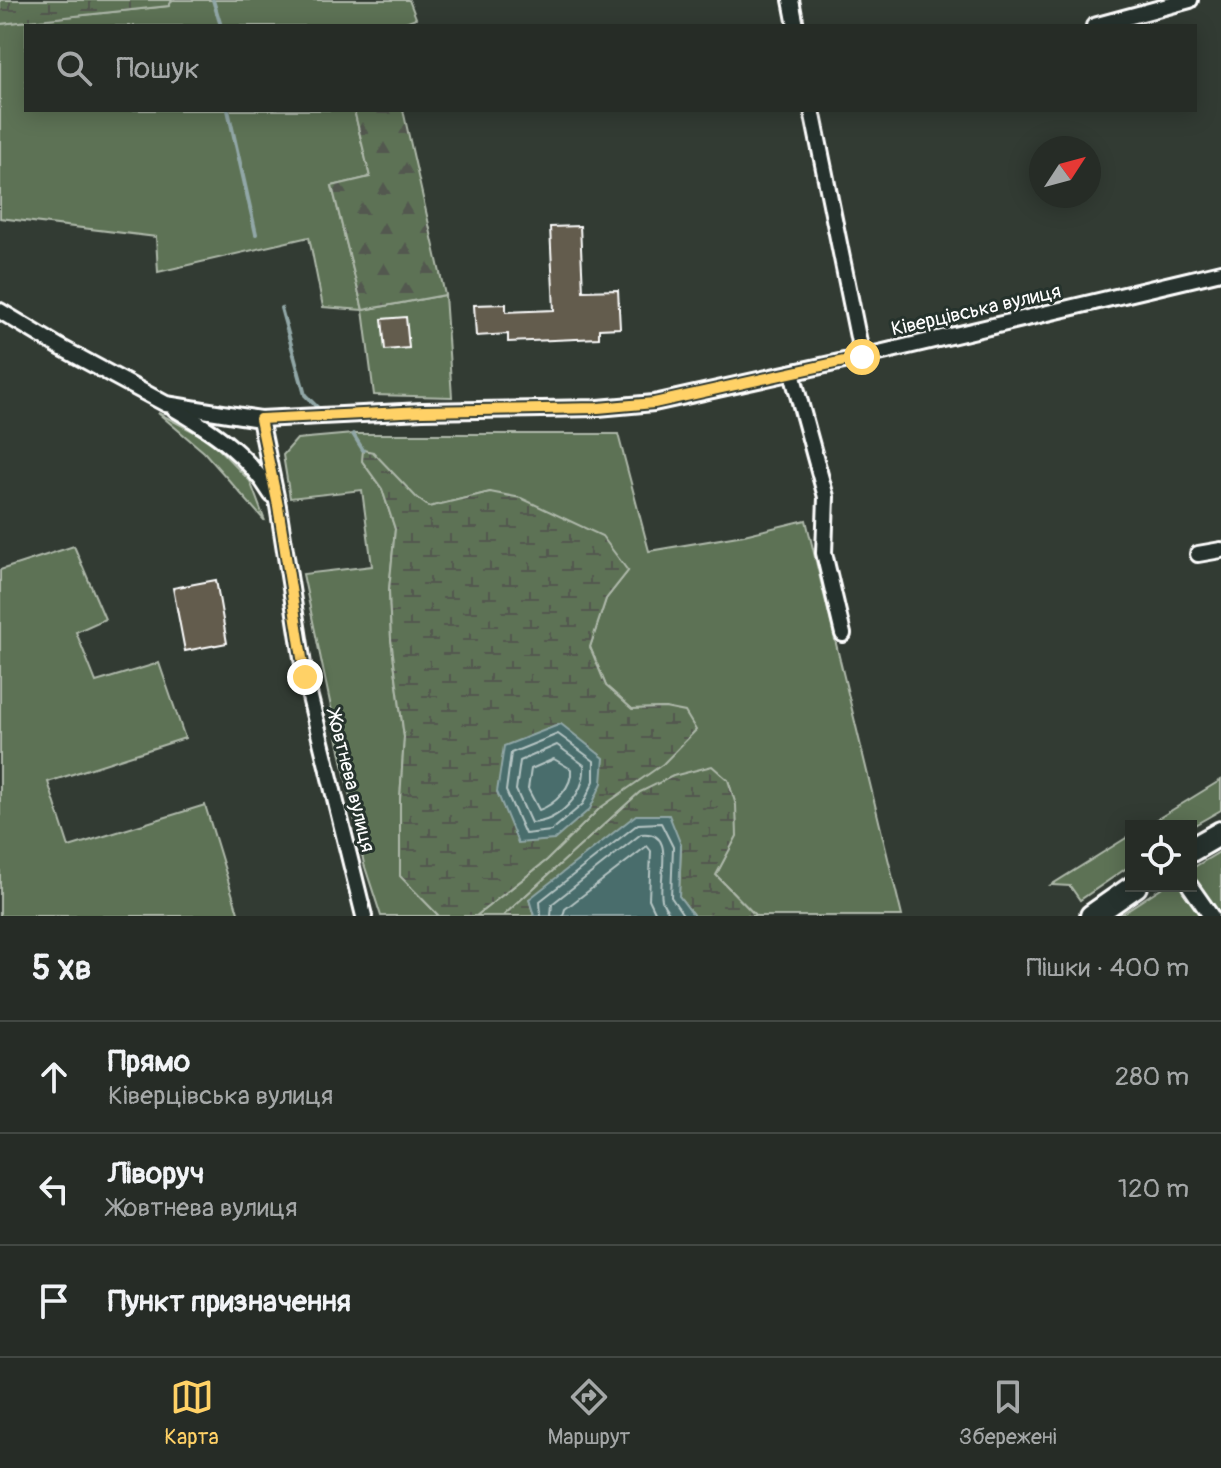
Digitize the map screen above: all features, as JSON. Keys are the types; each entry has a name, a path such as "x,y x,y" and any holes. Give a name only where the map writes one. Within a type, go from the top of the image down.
{"highway":[{"path":"1197,847 1221,833"},
{"path":"1092,916 1126,892"}],"street":[{"path":"791,0 796,24"},
{"path":"1101,24 1190,0"},
{"path":"812,112 862,357"},
{"name":"Ківерцівська вулиця","path":"0,311 166,404 260,419 654,403 1221,272"},
{"path":"792,373 826,497 824,553 843,634"},
{"path":"166,404 219,435 258,473 278,506"},
{"name":"Жовтнева вулиця","path":"260,419 278,506 305,677 364,916"},
{"path":"1198,554 1221,550"},
{"path":"1194,892 1211,916"}],"green space":[{"path":"0,0 172,0 169,6 0,24"},
{"path":"172,0 409,0 416,18 400,24 24,24 24,112 354,112 370,177 332,186 363,310 323,307 309,237 158,272 156,237 0,218 0,24 168,6"},
{"path":"354,112 403,112 445,295 363,310 332,186 370,177"},
{"path":"445,295 452,397 374,395 363,310"},
{"path":"158,413 210,440 250,481 265,521 204,452"},
{"path":"353,434 618,434 649,551 744,535 806,520 902,916 756,916 716,875 736,829 728,780 640,792 503,916 476,916 547,860 600,808 623,791 665,708 632,709 606,686 590,647 606,599 628,571 490,492 429,507 362,461 382,489 395,529 389,590 391,639 404,737 400,875 439,916 381,916 364,864 303,574 372,566 362,490 290,498 283,455 297,439"},
{"path":"363,450 373,452 429,507 490,492 521,498 602,536 628,571 606,599 590,647 606,686 632,709 665,708 685,712 696,730 663,764 600,808 547,860 476,916 439,916 400,876 404,737 391,639 389,590 395,529 382,489 362,461"},
{"path":"74,546 105,619 76,632 96,682 159,663 185,738 48,782 69,847 205,805 239,916 0,916 0,570"},
{"path":"712,766 728,780 736,805 737,836 716,875 756,916 694,916 679,896 681,845 529,899 534,916 503,916 640,792 673,776"},
{"path":"1221,780 1221,810 1197,824 1197,820 1156,820"},
{"path":"1125,839 1125,869 1080,900 1070,886 1051,885"},
{"path":"1221,851 1221,916 1118,916 1155,892 1197,892 1197,865"}],"water":[{"path":"561,724 604,758 602,783 590,809 554,840 518,843 497,792 504,746"},
{"path":"636,815 669,815 681,845 679,896 694,916 534,916 529,899"}],"building":[{"path":"580,226 583,291 618,290 620,328 599,329 599,338 508,342 508,334 476,336 474,305 506,304 506,312 554,310 550,227"},
{"path":"406,317 409,348 385,350 382,319"},
{"path":"216,580 227,643 185,651 173,588"}],"waterway":[{"path":"213,0 220,24"},
{"path":"228,112 256,234"},
{"path":"281,308 305,395 318,408"},
{"path":"353,434 363,450"}],"route":[{"path":"305,677 278,506 260,419 423,411 598,408 654,403 862,357"}]}
